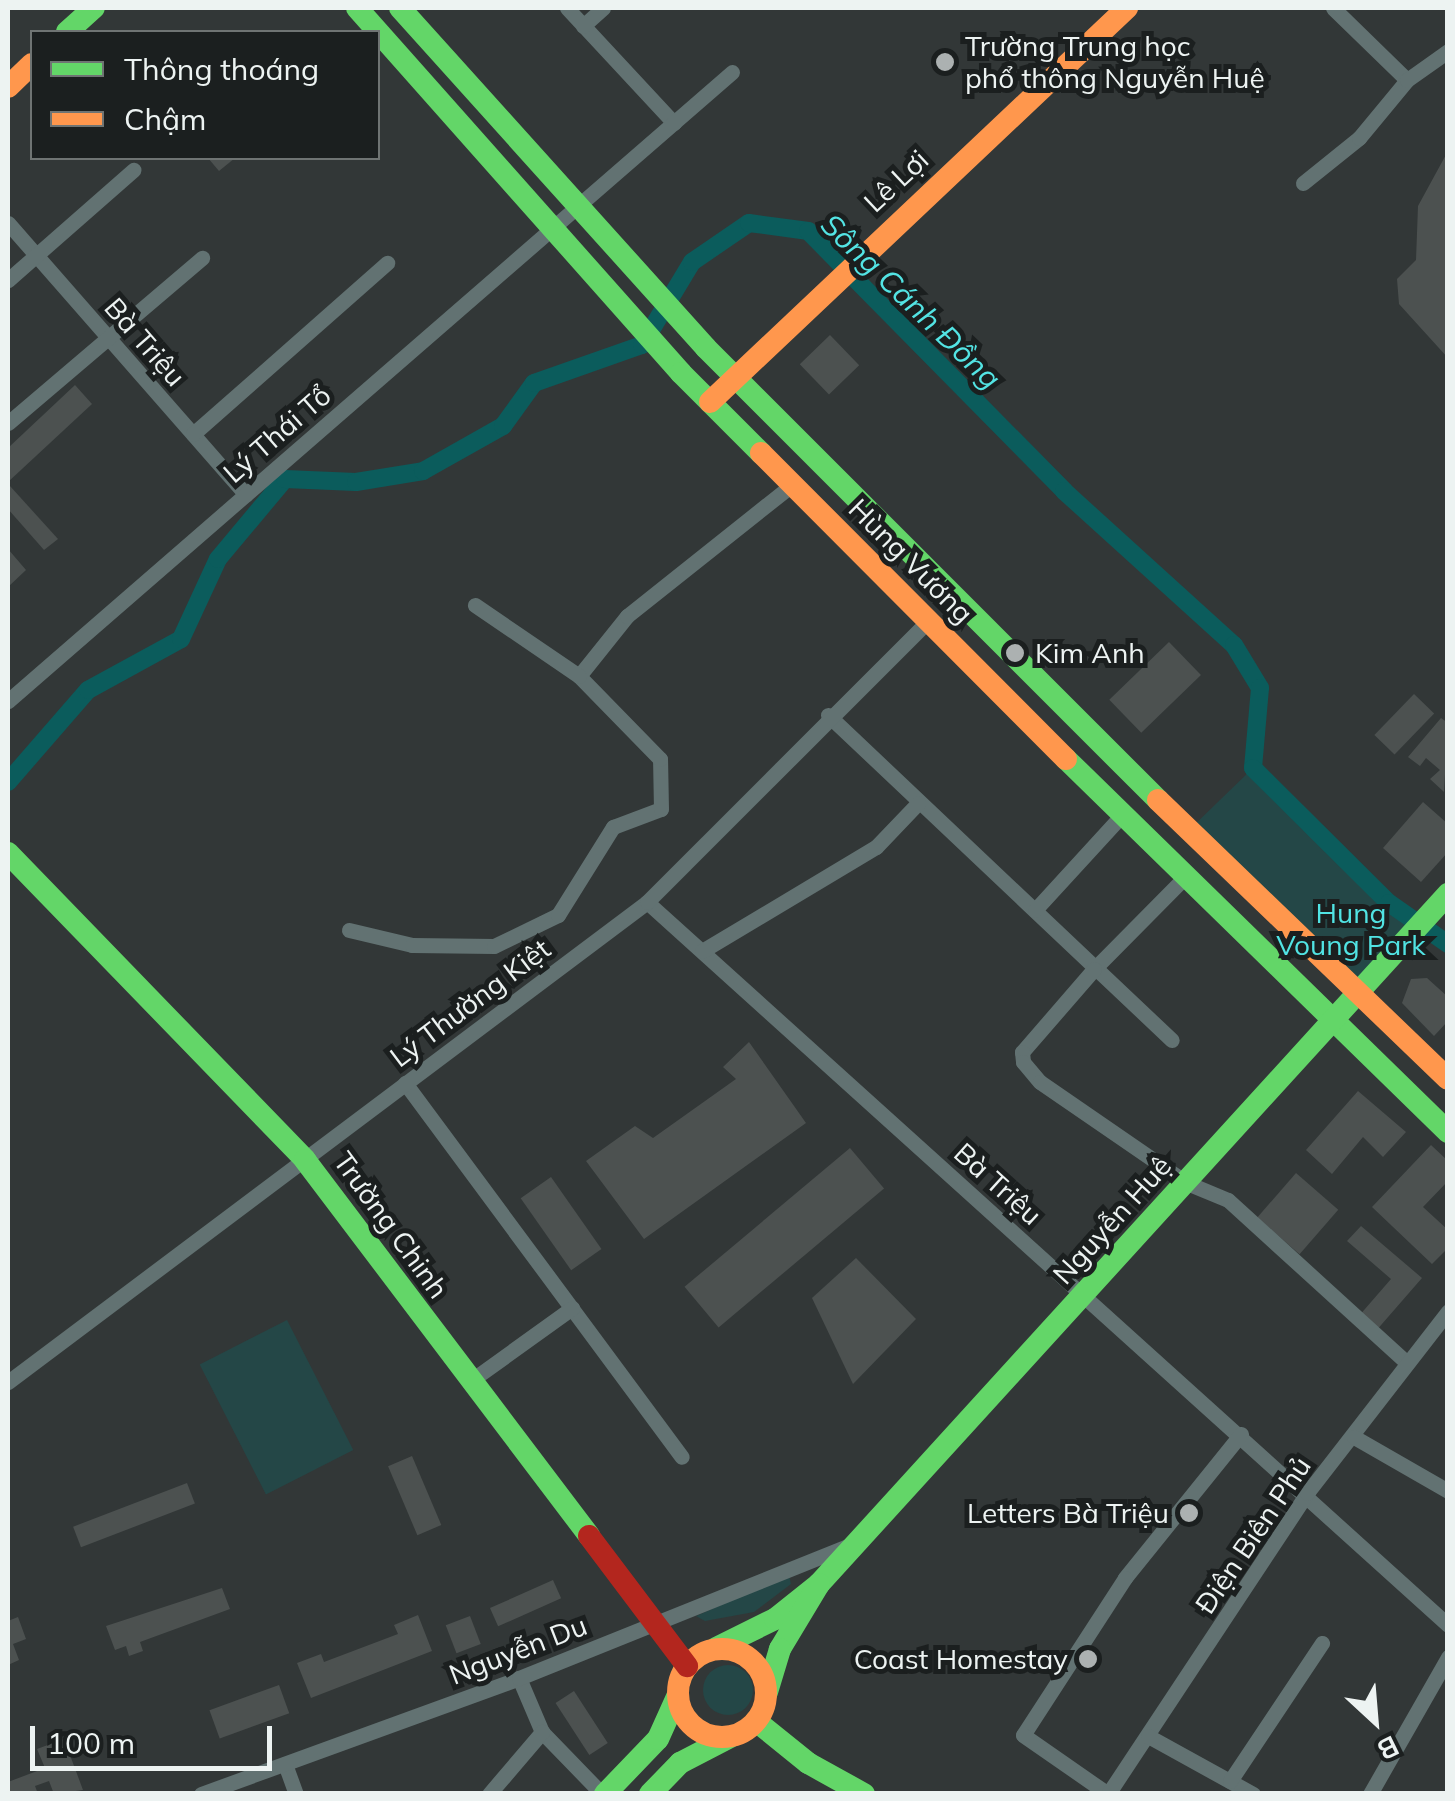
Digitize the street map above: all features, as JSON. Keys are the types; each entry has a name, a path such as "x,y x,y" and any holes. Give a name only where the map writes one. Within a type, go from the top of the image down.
{"main road":[{"path":"69,30 94,8"},
{"name":"Hùng Vương","path":"357,8 377,30"},
{"name":"Hùng Vương","path":"400,8 706,348 1148,790 1448,1079"},
{"name":"Lê Lợi","path":"710,402 870,246 1128,8"},
{"name":"Hùng Vương","path":"380,33 555,226 681,373 1332,1023 1448,1132"},
{"path":"8,87 30,66"},
{"path":"927,622 954,598"},
{"path":"1124,813 1148,790"},
{"name":"Trường Chinh","path":"8,854 305,1160 687,1666"},
{"name":"Nguyễn Huệ","path":"819,1584 1447,894"},
{"path":"603,1794 658,1739 678,1697 687,1666 710,1650 775,1619 819,1584"},
{"path":"650,1794 680,1762 756,1721 780,1649 819,1584"},
{"path":"710,1650 750,1659 766,1696"},
{"path":"678,1697 689,1724 730,1737"},
{"path":"756,1721 808,1763 864,1794"}],"street":[{"path":"567,8 674,123"},
{"path":"584,26 604,8"},
{"path":"1332,8 1408,80"},
{"path":"1303,183 1359,138 1408,80 1448,51"},
{"name":"Lý Thái Tổ","path":"8,701 732,72"},
{"path":"8,280 133,170"},
{"name":"Bà Triệu","path":"8,223 246,494"},
{"path":"8,422 111,341 202,258"},
{"path":"193,434 387,263"},
{"path":"579,676 627,616 792,484"},
{"path":"349,930 412,945 494,946 558,915 613,828 656,814 660,759 579,676 475,605"},
{"name":"Lý Thường Kiệt","path":"8,1382 646,902 828,715 927,622"},
{"path":"828,715 1172,1040"},
{"path":"702,951 876,848 918,803"},
{"path":"1035,910 1124,813"},
{"path":"1185,877 1094,969 1022,1052 1023,1062 1040,1082 1186,1183 1228,1200 1406,1362"},
{"name":"Bà Triệu","path":"646,902 1306,1492 1448,1625"},
{"path":"405,1083 682,1458"},
{"path":"469,1382 572,1308"},
{"name":"Điện Biên Phủ","path":"1108,1794 1306,1492 1354,1437 1406,1362 1448,1311"},
{"path":"1108,1794 1023,1736 1125,1578 1241,1434"},
{"path":"1354,1437 1448,1491"},
{"name":"Nguyễn Du","path":"202,1794 519,1678 850,1546"},
{"path":"1230,1781 1322,1643"},
{"path":"1370,1794 1448,1656"},
{"path":"519,1678 542,1732 603,1794"},
{"path":"489,1794 542,1732"},
{"path":"1148,1736 1253,1794"},
{"path":"285,1764 296,1794"}],"green space":[{"name":"Hung Voung Park","path":"1253,768 1351,868 1421,923 1357,994 1189,830"},
{"path":"287,1320 353,1450 266,1495 200,1364"},
{"path":"789,1575 791,1584 754,1612 705,1621 696,1616"},
{"path":"728,1665 746,1672 753,1690 746,1708 728,1715 710,1708 703,1690 710,1672"}],"building":[{"path":"1448,151 1448,358 1399,304 1397,279 1416,260 1418,206"},
{"path":"210,160 233,160 219,171"},
{"path":"830,335 859,365 829,394 800,364"},
{"path":"75,385 92,404 8,482 8,448"},
{"path":"10,486 58,539 44,550 8,509"},
{"path":"8,549 26,570 8,587"},
{"path":"1169,642 1201,675 1141,733 1109,700"},
{"path":"1414,694 1434,713 1395,754 1374,735"},
{"path":"1441,718 1448,723 1444,792 1430,779 1440,770 1426,758 1420,766 1408,757"},
{"path":"1423,802 1448,824 1448,852 1421,882 1383,848"},
{"path":"1427,978 1448,997 1448,1021 1434,1036 1402,1003 1411,979"},
{"path":"749,1042 806,1123 644,1239 586,1161 635,1126 653,1138 736,1079 723,1067"},
{"path":"1358,1091 1406,1132 1383,1157 1363,1137 1332,1174 1306,1150"},
{"path":"1431,1145 1448,1161 1448,1181 1423,1207 1448,1230 1448,1248 1432,1264 1372,1207"},
{"path":"850,1148 884,1189 719,1327 685,1287"},
{"path":"1296,1173 1338,1210 1300,1254 1257,1218"},
{"path":"551,1177 601,1249 571,1270 521,1198"},
{"path":"1361,1226 1422,1278 1375,1332 1358,1317 1391,1279 1347,1241"},
{"path":"856,1258 916,1319 853,1384 812,1298"},
{"path":"412,1456 441,1525 417,1535 388,1466"},
{"path":"187,1483 195,1504 81,1547 73,1527"},
{"path":"553,1580 561,1598 498,1626 490,1608"},
{"path":"222,1588 230,1609 140,1642 143,1651 129,1656 126,1646 115,1650 106,1626"},
{"path":"418,1615 432,1651 311,1698 297,1663 321,1654 324,1662 398,1634 394,1625"},
{"path":"470,1616 481,1644 456,1653 446,1625"},
{"path":"18,1617 26,1639 13,1644 19,1660 8,1665 8,1621"},
{"path":"279,1685 289,1713 220,1739 209,1710"},
{"path":"574,1691 608,1743 589,1755 556,1703"},
{"path":"64,1739 83,1790 54,1794 49,1781 35,1786 38,1794 8,1794 8,1782 45,1768 37,1749"}],"waterway":[{"name":"Sông Cánh Đồng","path":"8,782 88,690 181,639 218,559 285,479 356,482 423,471 503,426 534,383 642,345 692,262 749,223 808,231 1064,491 1234,645 1260,688 1253,768 1389,903 1448,944"}],"traffic: fast":[{"path":"69,30 94,8"},
{"path":"357,8 377,30"},
{"path":"400,8 706,348 1158,800"},
{"path":"380,34 681,373 761,453"},
{"path":"1066,759 1448,1132"},
{"path":"8,853 305,1160 589,1536"},
{"path":"819,1584 1448,894"},
{"path":"716,1648 775,1619 819,1584 780,1649 767,1692"},
{"path":"605,1794 658,1739 677,1697"},
{"path":"756,1721 808,1763 864,1794"},
{"path":"650,1794 680,1763 730,1737"}],"traffic: slow":[{"path":"710,402 1127,8"},
{"path":"8,87 30,66"},
{"path":"761,453 1066,759"},
{"path":"1158,800 1448,1079"},
{"path":"722,1649 747,1656 759,1668 766,1693 759,1718 747,1730 722,1737 697,1730 685,1718 678,1693 685,1668 697,1656 722,1649"}],"traffic: jam":[{"path":"589,1536 687,1666"}],"place":[{"name":"Trường Trung học phổ thông Nguyễn Huệ","path":"945,62"},
{"name":"Kim Anh","path":"1015,653"},
{"name":"Letters Bà Triệu","path":"1189,1513"},
{"name":"Coast Homestay","path":"1088,1659"}]}
